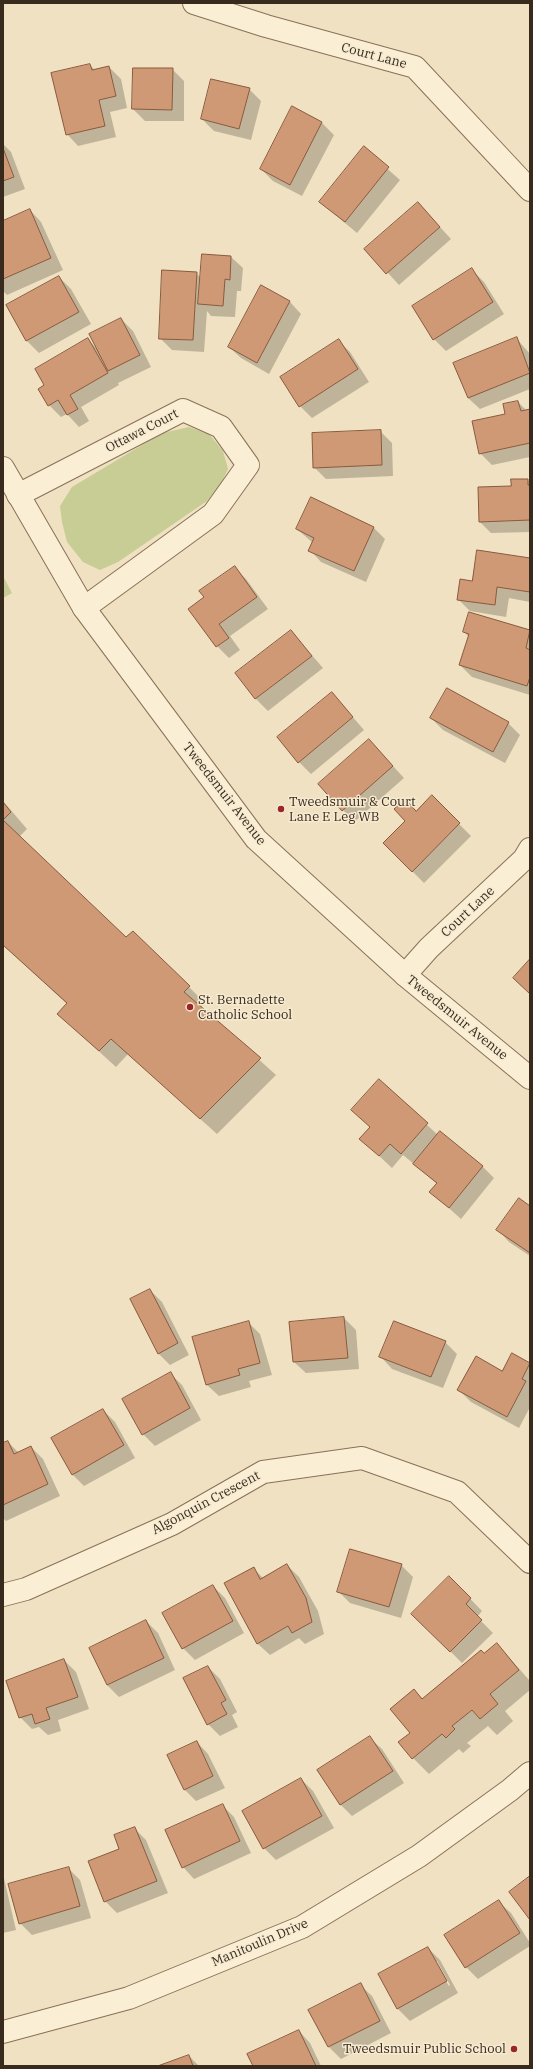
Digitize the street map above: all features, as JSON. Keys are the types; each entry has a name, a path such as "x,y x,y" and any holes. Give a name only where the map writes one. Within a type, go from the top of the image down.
{"street":[{"name":"Court Lane","path":"194,3 266,26 415,67 530,190"},
{"name":"Ottawa Court","path":"18,495 183,410 221,427 248,464 214,514 84,608"},
{"name":"Tweedsmuir Avenue","path":"3,468 84,608 256,839 404,975 530,1078"},
{"name":"Court Lane","path":"404,975 429,948 524,859 530,849"},
{"name":"Algonquin Crescent","path":"3,1594 26,1589 172,1524 263,1472 362,1458 457,1492 530,1562"},
{"name":"Manitoulin Drive","path":"3,2032 129,1998 302,1927 419,1856 510,1790 530,1773"}],"green space":[{"path":"189,427 209,434 223,451 228,469 221,484 207,501 118,562 100,570 83,562 67,542 62,522 60,506 72,487 162,433"},
{"path":"3,576 12,593 3,598"}],"building":[{"path":"90,64 92,70 109,66 116,96 99,100 105,126 66,135 51,73"},
{"path":"133,68 173,68 172,110 132,109"},
{"path":"211,79 250,88 239,129 201,119"},
{"path":"292,106 322,122 290,185 260,169"},
{"path":"364,146 389,167 345,222 319,202"},
{"path":"3,148 14,177 3,181"},
{"path":"418,202 440,227 386,274 364,249"},
{"path":"30,209 51,258 3,279 3,221"},
{"path":"202,254 231,256 230,280 225,279 223,306 198,304"},
{"path":"472,268 493,302 433,340 412,306"},
{"path":"162,270 197,272 193,340 159,339"},
{"path":"59,276 79,312 26,341 6,305"},
{"path":"261,285 290,301 257,363 228,347"},
{"path":"121,318 140,355 108,371 89,334"},
{"path":"517,337 530,373 468,398 453,363"},
{"path":"88,338 108,373 70,395 78,409 67,415 58,400 48,406 38,389 44,385 35,369"},
{"path":"339,339 358,369 299,407 280,377"},
{"path":"518,401 521,411 530,409 530,443 479,454 472,421 505,414 503,404"},
{"path":"381,430 382,465 313,468 312,433"},
{"path":"511,479 528,479 528,485 530,485 530,520 479,522 478,487 511,486"},
{"path":"311,497 374,527 354,571 308,551 314,538 296,529"},
{"path":"477,550 530,558 530,592 497,587 495,605 457,600 460,579 472,581"},
{"path":"235,566 257,597 219,624 229,638 216,647 188,609 204,597 199,591"},
{"path":"469,612 530,630 526,648 530,650 530,677 527,686 459,665 469,634 463,632"},
{"path":"291,630 312,656 255,699 235,673"},
{"path":"447,688 509,722 493,752 430,718"},
{"path":"332,692 353,717 298,763 277,737"},
{"path":"369,739 393,766 342,811 318,784"},
{"path":"432,795 460,823 412,872 383,843 405,821 394,809 405,799 416,811"},
{"path":"3,802 11,812 3,820"},
{"path":"3,820 126,937 133,931 190,986 184,992 261,1058 200,1119 111,1039 99,1051 57,1014 67,1003 3,945"},
{"path":"530,959 530,994 513,978"},
{"path":"379,1079 428,1123 401,1154 390,1144 379,1156 359,1139 370,1127 351,1110"},
{"path":"440,1131 483,1166 449,1208 429,1192 437,1183 413,1164"},
{"path":"519,1198 530,1206 530,1253 496,1230"},
{"path":"150,1289 178,1343 158,1354 130,1299"},
{"path":"344,1317 348,1358 293,1362 289,1322"},
{"path":"249,1321 260,1363 238,1369 240,1375 206,1385 192,1337"},
{"path":"394,1321 446,1341 431,1377 379,1357"},
{"path":"512,1353 530,1363 522,1379 526,1381 507,1417 457,1390 476,1356 502,1371"},
{"path":"171,1372 190,1408 142,1435 122,1399"},
{"path":"103,1409 124,1445 72,1475 51,1438"},
{"path":"8,1441 14,1454 31,1446 48,1484 3,1505 3,1443"},
{"path":"350,1549 402,1564 389,1607 337,1592"},
{"path":"287,1564 306,1598 312,1622 292,1633 288,1626 257,1644 224,1583 254,1567 260,1579"},
{"path":"449,1576 471,1598 466,1604 482,1620 450,1652 411,1614"},
{"path":"213,1585 233,1621 182,1649 162,1613"},
{"path":"146,1620 164,1658 107,1685 89,1648"},
{"path":"497,1643 519,1670 490,1694 498,1704 480,1719 472,1710 452,1726 455,1729 446,1738 442,1734 412,1759 398,1742 410,1733 390,1709 414,1689 422,1699 481,1650 484,1653"},
{"path":"64,1659 78,1697 46,1708 50,1719 35,1724 32,1714 19,1718 6,1681"},
{"path":"208,1666 226,1700 221,1703 227,1714 207,1725 183,1678"},
{"path":"370,1736 393,1771 340,1805 317,1770"},
{"path":"197,1741 213,1776 184,1790 167,1755"},
{"path":"301,1778 322,1816 263,1849 242,1811"},
{"path":"223,1804 240,1841 182,1868 165,1830"},
{"path":"135,1827 157,1881 104,1902 88,1861 119,1849 114,1835"},
{"path":"69,1867 80,1906 19,1924 8,1884"},
{"path":"530,1876 530,1920 509,1892"},
{"path":"499,1900 520,1933 465,1968 444,1935"},
{"path":"428,1947 447,1981 397,2009 378,1974"},
{"path":"361,1983 380,2021 328,2047 308,2010"},
{"path":"299,2030 316,2066 253,2066 247,2054"},
{"path":"189,2055 193,2066 158,2066"}],"place":[{"name":"Tweedsmuir & Court Lane E Leg WB","path":"281,809"},
{"name":"St. Bernadette Catholic School","path":"190,1007"},
{"name":"Tweedsmuir Public School","path":"514,2049"}]}
